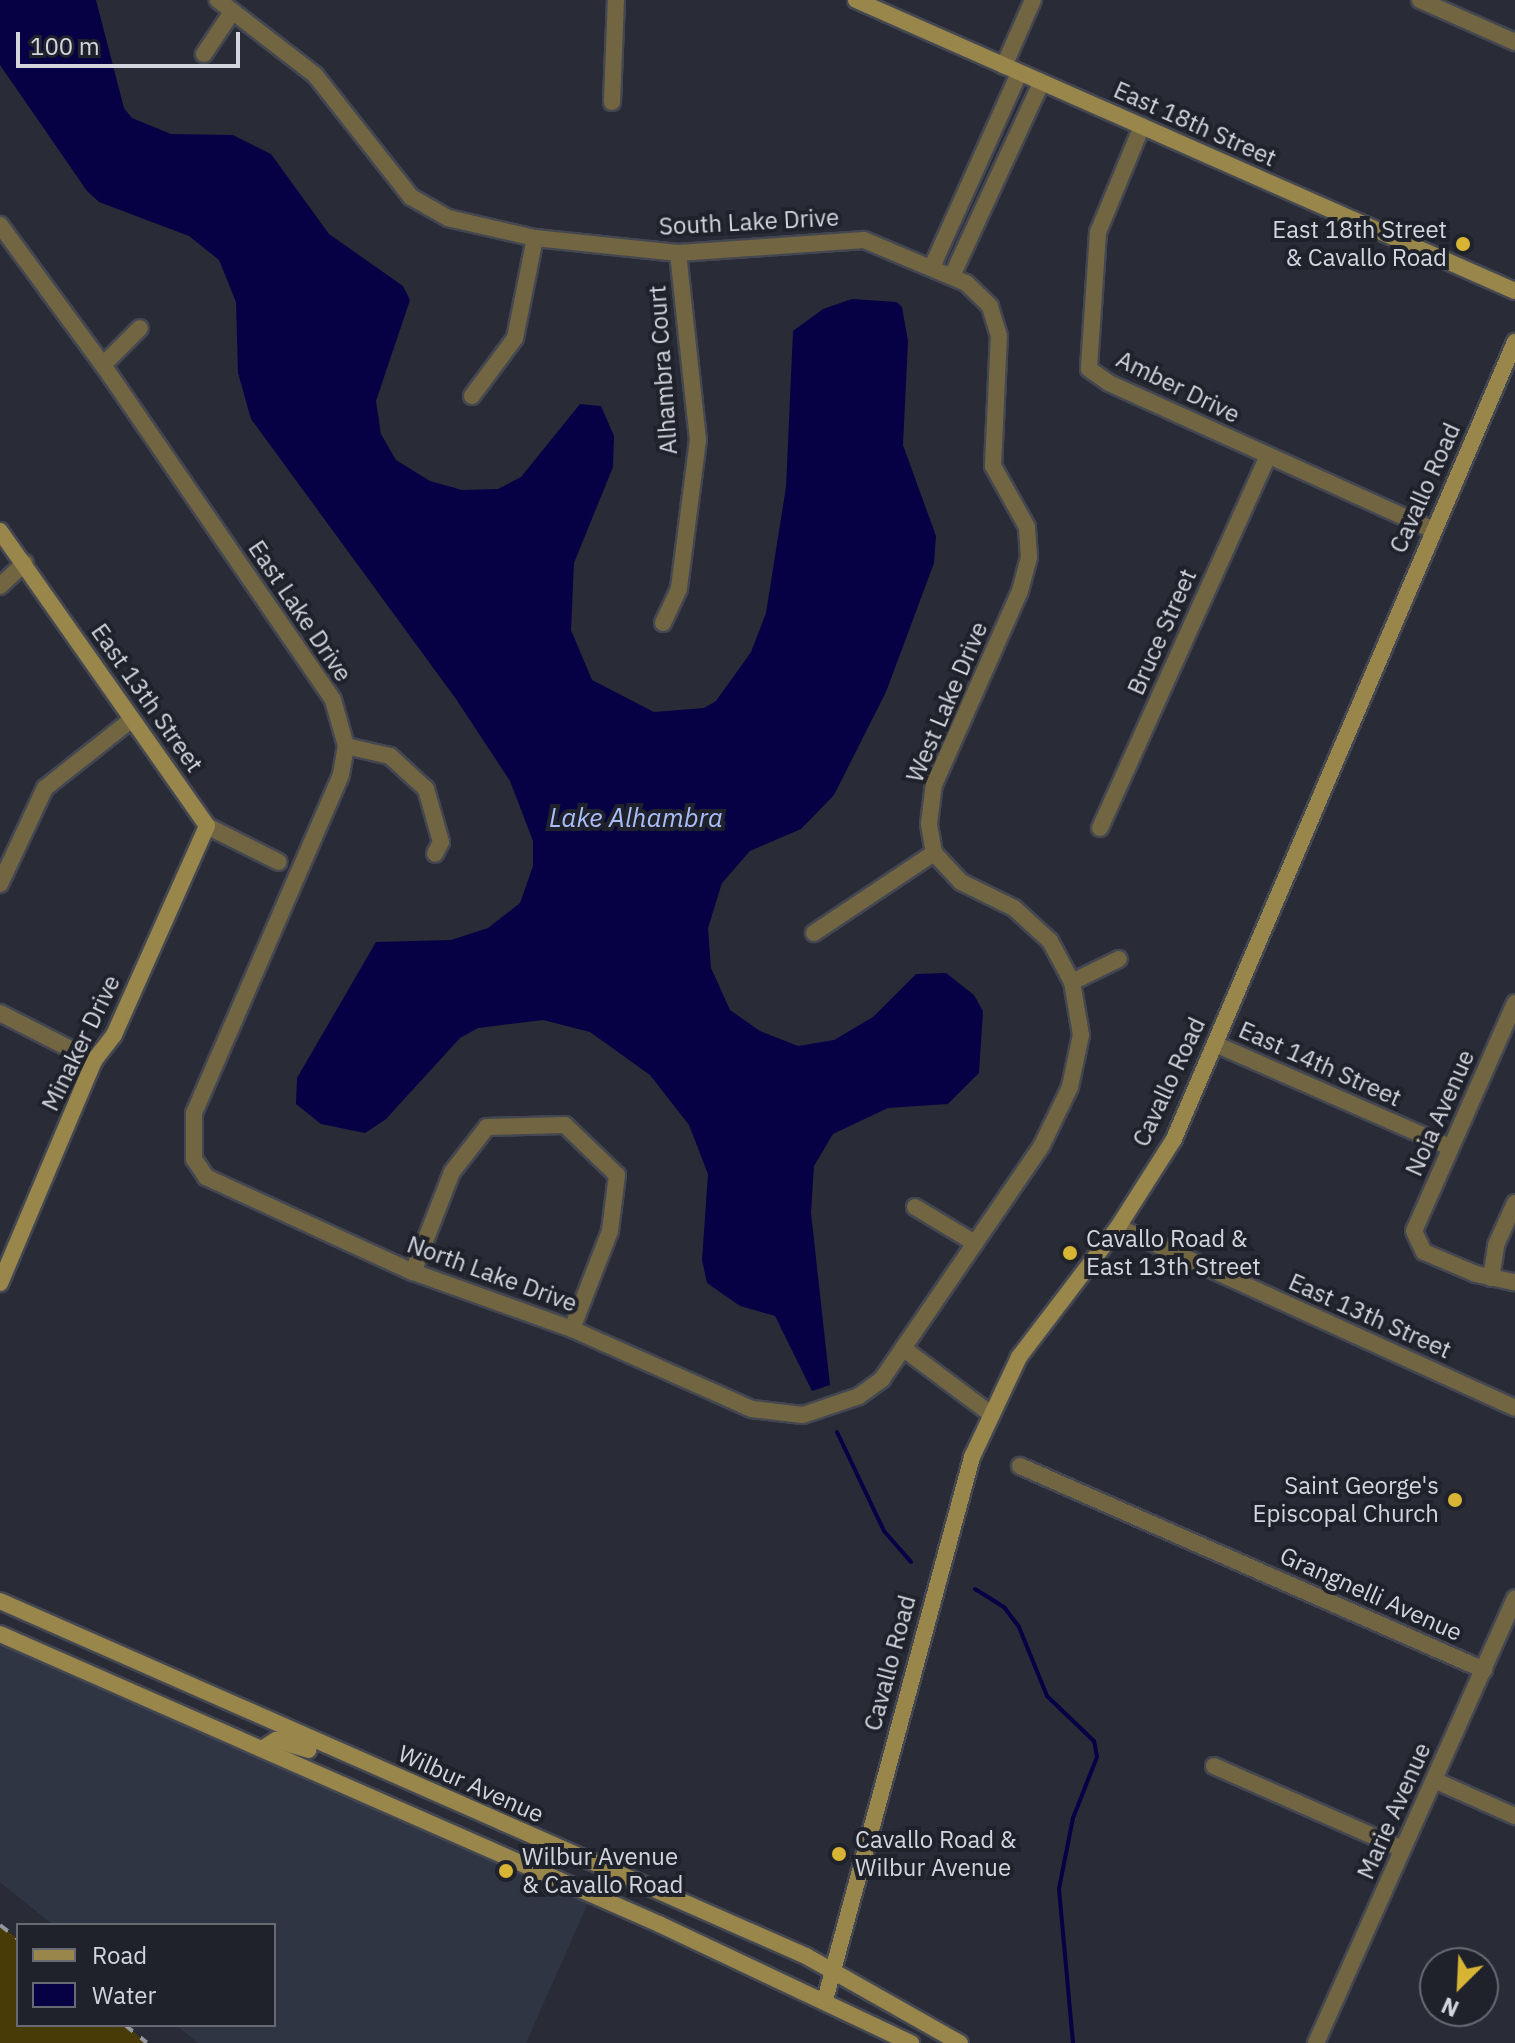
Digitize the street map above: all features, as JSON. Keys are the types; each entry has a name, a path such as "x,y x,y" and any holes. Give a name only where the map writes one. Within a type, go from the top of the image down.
{"main road":[{"name":"East 18th Street","path":"856,0 1515,291"},
{"name":"Cavallo Road","path":"825,2000 972,1457 1019,1357 1118,1227 1174,1139 1515,342"},
{"name":"East 13th Street","path":"0,531 207,826"},
{"name":"Minaker Drive","path":"0,1283 94,1061 114,1035 207,826"},
{"name":"Wilbur Avenue","path":"0,1601 832,1972 960,2043"},
{"path":"0,1634 825,2000 911,2043"},
{"path":"262,1749 285,1741 313,1753 341,1754"}],"street":[{"name":"South Lake Drive","path":"218,0 315,75 411,197 448,218 535,238 678,253 864,240 941,271"},
{"path":"612,102 616,0"},
{"path":"941,271 1012,70 1033,0"},
{"path":"1420,0 1515,42"},
{"path":"204,54 232,12"},
{"path":"941,271 1041,83"},
{"name":"Amber Drive","path":"1142,126 1098,232 1089,369 1109,383 1433,530"},
{"name":"East Lake Drive","path":"0,225 103,365 333,700 346,746 337,786 194,1113 194,1159"},
{"path":"472,396 515,338 535,238"},
{"name":"Alhambra Court","path":"663,623 679,588 698,440 678,253"},
{"name":"West Lake Drive","path":"934,853 929,824 934,785 1020,591 1029,557 1027,527 993,466 999,336 990,306 941,271"},
{"path":"103,365 140,328"},
{"name":"Bruce Street","path":"1100,828 1268,456"},
{"path":"0,586 25,563"},
{"path":"0,884 45,788 131,720"},
{"path":"346,746 390,756 426,789 441,842 435,854"},
{"name":"East 13th Street","path":"207,826 279,862"},
{"path":"814,933 934,853 961,882 1014,908 1041,933 1072,982 1081,1035 1070,1087 1042,1145 904,1349 991,1414"},
{"path":"1072,982 1119,959"},
{"name":"Noia Avenue","path":"1491,1278 1424,1252 1416,1243 1414,1231 1515,1003"},
{"path":"0,1013 94,1061"},
{"name":"East 14th Street","path":"1215,1044 1450,1147"},
{"path":"413,1272 452,1172 487,1127 565,1125 617,1175 610,1231 572,1329"},
{"name":"North Lake Drive","path":"194,1159 206,1177 228,1191 413,1272 572,1329 752,1409 784,1415 838,1407 882,1379 904,1349"},
{"path":"1515,1203 1496,1245 1491,1278 1515,1282"},
{"path":"915,1207 975,1243"},
{"name":"East 13th Street","path":"1118,1227 1515,1408"},
{"name":"Grangnelli Avenue","path":"1020,1466 1484,1670"},
{"name":"Marie Avenue","path":"1316,2043 1514,1605"},
{"path":"1214,1766 1402,1849"},
{"path":"1434,1780 1515,1816"}],"shaded area":[{"path":"0,1644 588,1903 526,2043 198,2043 178,2027 276,2027 276,1923 51,1923 0,1882"},
{"path":"0,1925 16,1937 16,2027 127,2027 147,2043 0,2043"}],"water":[{"name":"Lake Alhambra","path":"0,0 96,0 124,108 132,118 171,134 233,135 271,154 329,234 403,286 410,300 376,401 381,434 396,460 430,481 462,490 498,489 521,477 580,404 601,406 614,436 613,467 574,563 571,630 592,680 654,712 704,708 716,701 751,652 766,613 786,487 793,331 823,309 852,299 897,302 902,307 908,341 903,445 936,536 934,563 886,692 834,795 801,829 750,851 722,883 708,928 711,968 730,1010 760,1031 798,1046 834,1040 873,1017 916,974 946,973 974,995 983,1011 979,1073 948,1104 888,1108 833,1134 814,1166 811,1213 830,1385 812,1391 775,1316 740,1306 707,1283 702,1260 708,1174 689,1125 650,1075 590,1032 543,1020 478,1028 460,1038 386,1119 365,1133 321,1124 296,1104 297,1078 376,942 451,940 488,928 520,903 533,866 533,841 510,781 456,699 251,419 238,373 236,302 219,260 189,236 99,202 87,191 0,65"}],"waterway":[{"path":"837,1432 884,1531 911,1562"},
{"path":"975,1589 1004,1607 1019,1627 1047,1696 1094,1741 1097,1757 1073,1818 1059,1889 1073,2043"}],"railway":[{"path":"0,1925 16,1937"},
{"path":"127,2027 147,2043"}],"place":[{"name":"East 18th Street & Cavallo Road","path":"1463,244"},
{"name":"Cavallo Road & East 13th Street","path":"1070,1253"},
{"name":"Saint George's Episcopal Church","path":"1455,1500"},
{"name":"Cavallo Road & Wilbur Avenue","path":"839,1854"},
{"name":"Wilbur Avenue & Cavallo Road","path":"506,1871"}]}
